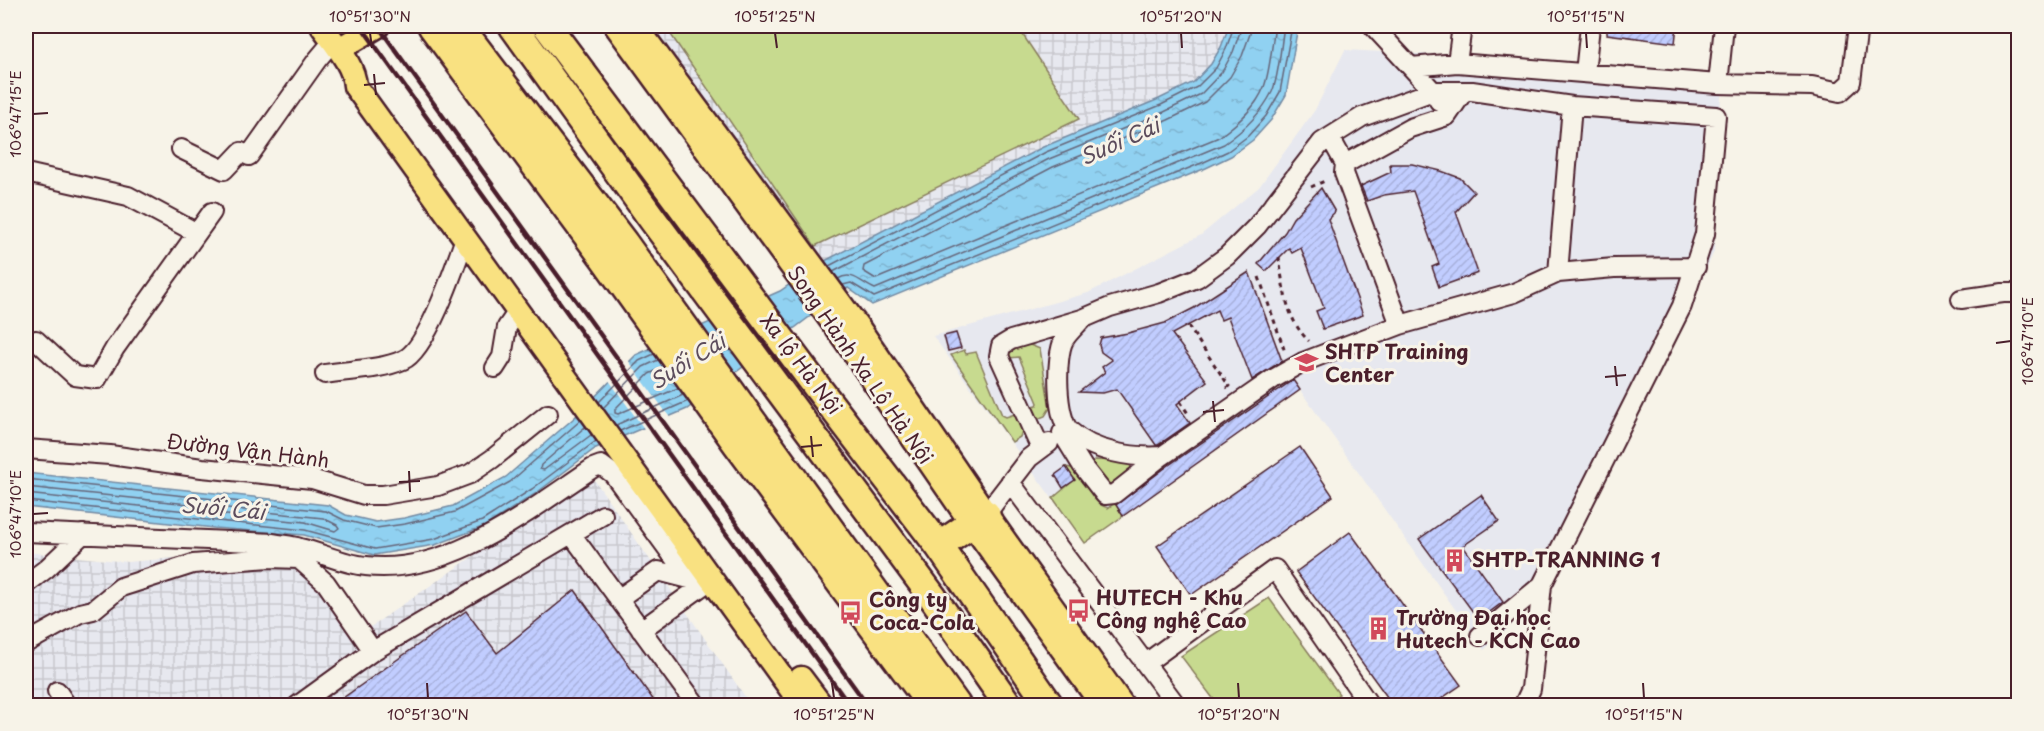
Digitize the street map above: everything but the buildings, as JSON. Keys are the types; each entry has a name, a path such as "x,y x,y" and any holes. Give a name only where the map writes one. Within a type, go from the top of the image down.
{"highway":[{"path":"432,26 614,250"},
{"path":"459,26 927,697 957,705"},
{"name":"Xa lộ Hà Nội","path":"513,26 1009,705"},
{"path":"535,26 539,62"},
{"name":"Xa lộ Hà Nội","path":"547,26 939,546 1050,705"},
{"path":"939,546 979,519"}],"main road":[{"path":"378,26 331,39 354,77 355,86 518,311 538,327"},
{"name":"Song Hành Xa Lộ Hà Nội","path":"616,26 725,162 852,334 1103,705"},
{"name":"Song Hành Xa Lộ Hà Nội","path":"636,26 725,162"},
{"path":"354,77 363,78 649,480 722,571 822,705"},
{"path":"649,480 709,581 803,705"},
{"name":"Song Hành Xa Lộ Hà Nội","path":"979,519 1123,705"}],"street":[{"path":"1373,26 1433,91 1447,116"},
{"path":"1457,63 1462,26"},
{"path":"1585,73 1590,26"},
{"path":"1718,84 1724,26"},
{"path":"1411,67 1457,63 1718,84 1812,86 1840,92 1851,82 1858,26"},
{"path":"181,149 224,170 241,152 249,156 331,39"},
{"path":"1041,449 999,357 1001,346 1011,340 1082,319 1110,307 1159,293 1197,278 1227,256 1257,226 1322,142 1362,117 1433,91 1464,91 1506,95 1572,106 1716,116 1705,234 1696,267 1682,306 1542,585 1531,688 1523,705"},
{"path":"1345,164 1410,128 1447,116 1464,91"},
{"path":"1558,273 1572,106"},
{"path":"1330,137 1345,164 1344,173 1400,325"},
{"path":"26,173 128,196 197,233"},
{"path":"36,340 75,376 97,379 115,348 213,212"},
{"path":"326,374 405,360 421,343 445,292 465,238"},
{"path":"1082,319 1063,342 1059,360 1060,402 1064,431 1083,467 1105,495 1114,494 1162,456 1274,379 1324,354 1400,325 1514,293 1558,273 1614,268 1696,267"},
{"path":"1961,298 2019,293"},
{"path":"495,368 502,357 507,327 518,311"},
{"name":"Đường Vận Hành","path":"26,449 110,455 202,468 312,479 364,495 382,495 438,486 470,474 500,454 548,414"},
{"path":"979,519 1029,458 1064,431"},
{"path":"1064,431 1108,450 1145,457 1162,456"},
{"path":"26,532 273,543 366,566 396,567 431,560 484,539 601,465 613,474 675,559 709,581"},
{"path":"1010,482 1177,705"},
{"path":"297,705 373,651 603,515"},
{"path":"26,584 46,569 83,534"},
{"path":"572,535 697,705"},
{"path":"26,643 80,613 93,610 121,587 193,564 270,558 298,559 326,583 373,651"},
{"path":"1146,663 1275,569 1370,705"},
{"path":"618,599 658,571 709,581"},
{"path":"641,630 709,581"},
{"path":"1480,636 1542,585"}],"path":[{"path":"1279,257 1291,316 1306,339 1324,354"},
{"path":"1259,277 1290,369"},
{"path":"1188,326 1229,386 1221,392"},
{"path":"1186,417 1197,409"}],"shaded area":[{"path":"645,26 1229,26 1221,47 1208,68 1194,82 1043,147 819,264"},
{"name":"SHTP Training Center","path":"1345,50 1477,57 1721,94 1714,252 1553,587 1484,650 1300,390 1085,543 933,336 1088,293 1201,235 1259,187 1315,110"},
{"path":"591,475 751,705 26,705 26,552 128,562 291,548 363,632"}],"green space":[{"path":"665,26 1017,26 1079,119 815,246"},
{"path":"1030,345 1040,349 1050,408 1045,416 1037,419 1028,407 1038,403 1019,357 1009,358 1005,351 1011,346"},
{"path":"964,350 966,354 976,352 1002,415 1006,417 1015,414 1022,431 1020,437 1012,442 951,355"},
{"path":"1095,460 1123,461 1130,464 1133,474 1114,486 1107,483 1090,465"},
{"path":"1066,467 1076,469 1097,502 1108,508 1115,503 1123,516 1085,543 1053,498 1074,480"},
{"path":"1269,598 1339,694 1324,705 1218,705 1181,656"}],"water":[{"name":"Suối Cái","path":"1229,26 1298,26 1286,95 1271,120 1253,140 1231,156 872,305 848,288 687,409 596,448 535,494 485,526 435,545 374,555 304,535 214,528 26,507 26,473 328,505 346,515 376,522 453,506 506,477 574,418 636,355 780,291 819,264 1043,147 1194,82 1211,64"}],"pier":[{"path":"628,360 671,419 645,430 608,379"}],"railway":[{"path":"361,26 850,706"},
{"path":"378,26 868,706"}],"place":[{"name":"SHTP Training Center","path":"1307,363"},
{"name":"SHTP-TRANNING 1","path":"1454,560"},
{"name":"HUTECH - Khu Công nghệ Cao","path":"1078,610"},
{"name":"Công ty Coca-Cola","path":"851,612"},
{"name":"Trường Đại học Hutech - KCN Cao","path":"1378,629"}]}
